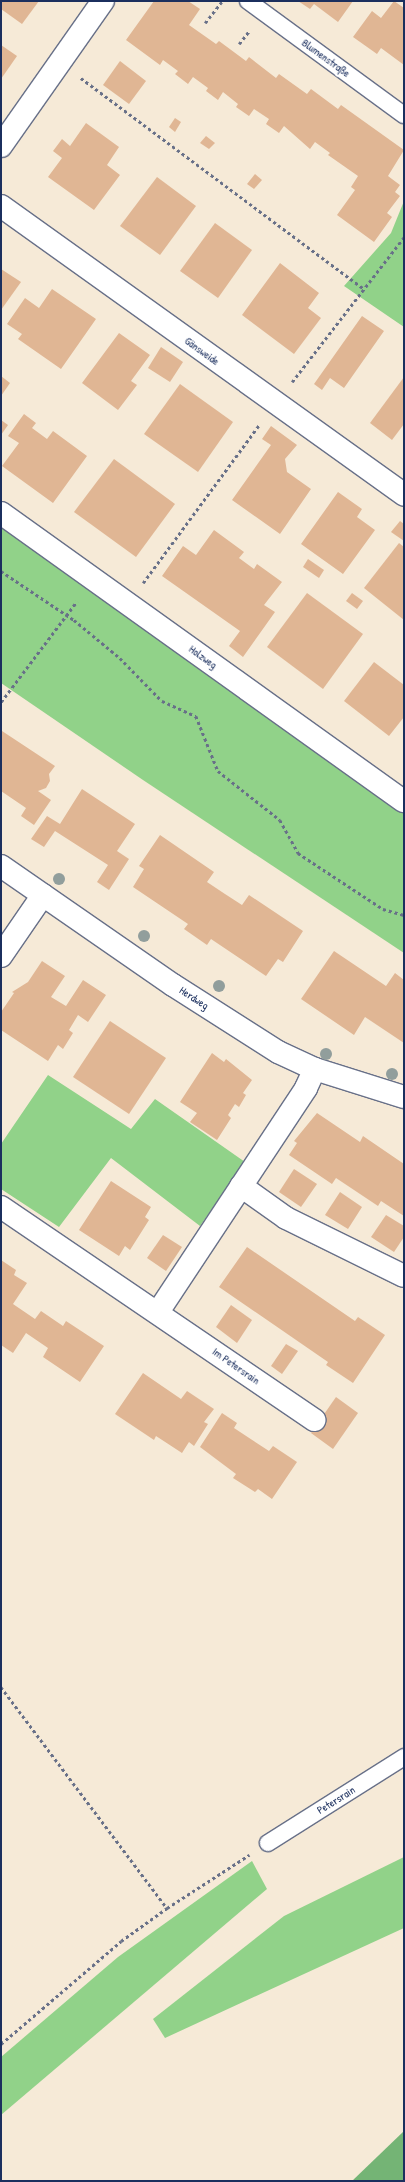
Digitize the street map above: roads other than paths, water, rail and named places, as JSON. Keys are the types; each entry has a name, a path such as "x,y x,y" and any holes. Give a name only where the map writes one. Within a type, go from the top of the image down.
{"street":[{"path":"1,146 103,1"},
{"name":"Gänsweide","path":"1,206 404,495"},
{"name":"Holzweg","path":"1,513 96,579 404,801"},
{"name":"Herdweg","path":"1,866 173,985 278,1052 315,1069 404,1097"},
{"path":"1,956 43,895"},
{"path":"158,1312 306,1088 315,1069"},
{"path":"240,1186 286,1218 404,1276"},
{"name":"Im Petersrain","path":"1,1207 158,1312 314,1420"}],"lane":[{"name":"Blumenstraße","path":"248,1 404,115"},
{"name":"Petersrain","path":"268,1843 404,1757"}]}
